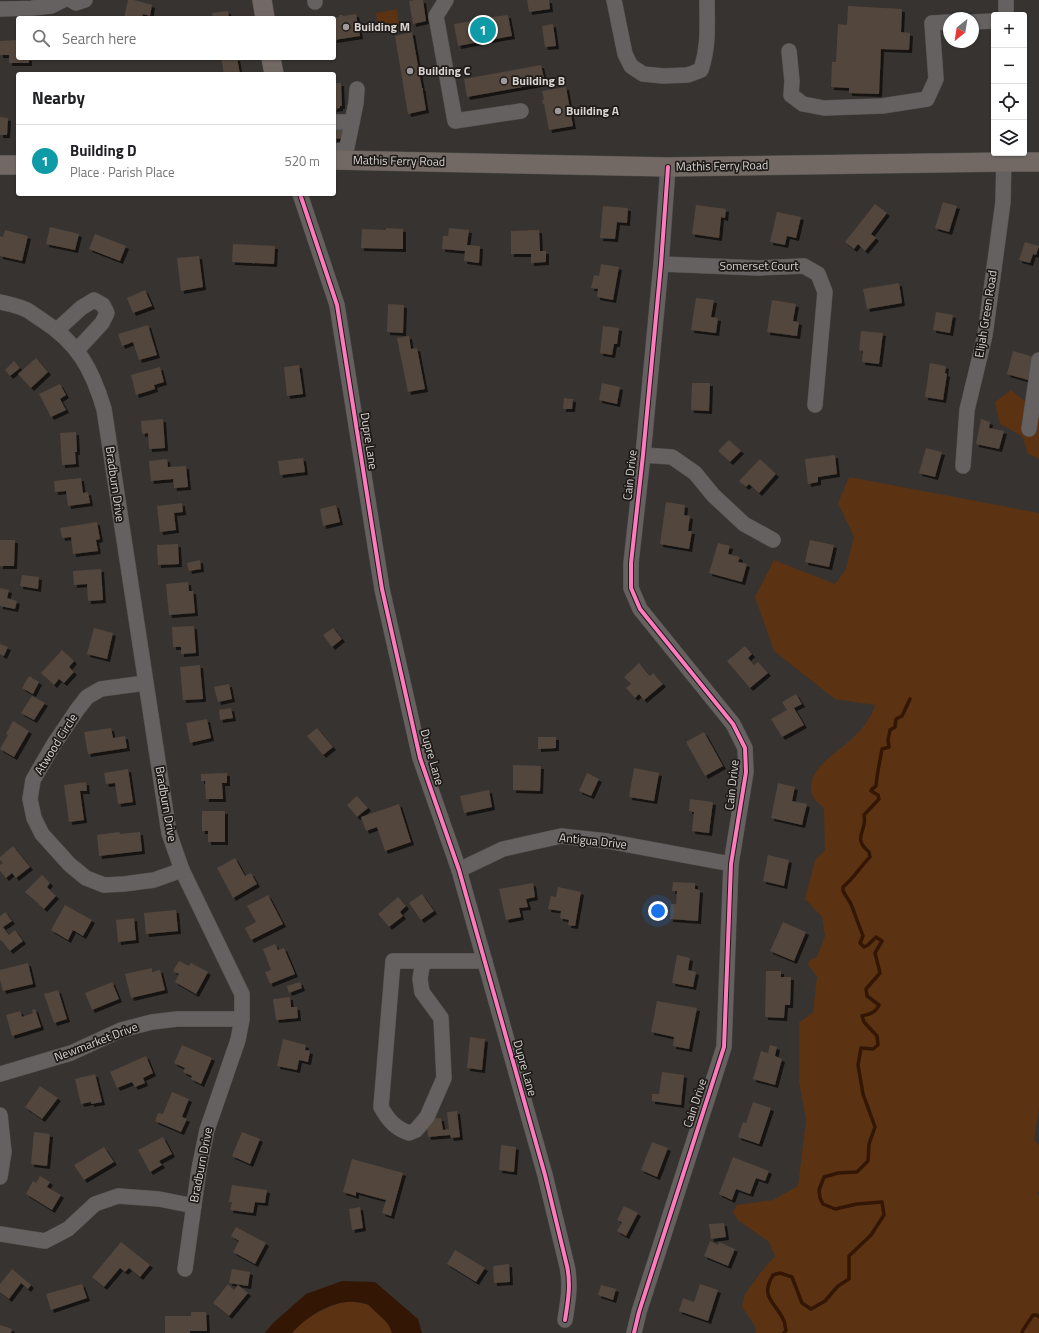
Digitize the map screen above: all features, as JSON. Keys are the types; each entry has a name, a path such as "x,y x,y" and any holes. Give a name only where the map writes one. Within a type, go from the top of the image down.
{"main road":[{"path":"262,0 265,16"},
{"path":"271,60 274,72"},
{"name":"Mathis Ferry Road","path":"336,160 668,167 1004,157 1039,162"},
{"path":"0,165 16,165"}],"street":[{"path":"0,8 32,8 51,6 63,0"},
{"path":"71,0 76,3 85,0"},
{"path":"446,0 436,16 455,120 521,111"},
{"path":"614,0 625,54 631,66 643,74 663,76 688,75 701,70 706,54 708,40 707,0"},
{"path":"1006,0 1006,12"},
{"path":"979,22 991,21"},
{"path":"789,51 792,81 791,95 803,104 824,108 868,107 927,99 936,79 932,23 943,22"},
{"path":"336,151 345,150 347,147 357,89"},
{"path":"336,122 352,122"},
{"name":"Elijah Green Road","path":"963,466 967,410 985,336 1001,218 1003,202 1004,157"},
{"name":"Cain Drive","path":"634,1333 639,1312 724,1048 731,864 746,772 745,748 732,724 640,609 631,588 631,563 661,264 668,167"},
{"name":"Dupre Lane","path":"301,196 337,305 382,589 420,758 459,870 544,1175 567,1266 569,1283 565,1320"},
{"name":"Somerset Court","path":"661,264 758,268 804,266 818,274 825,292 815,405"},
{"path":"57,330 81,308 94,300 103,305 107,313 102,323 77,350"},
{"name":"Bradburn Drive","path":"0,302 26,310 57,330 77,350 88,367 97,386 104,409 169,832 182,870 242,994 242,1019 235,1052 207,1130 185,1269"},
{"path":"1029,429 1039,360"},
{"path":"643,455 672,457 695,473 713,495 744,524 773,540"},
{"name":"Atwood Circle","path":"145,683 100,689 87,697 54,744 33,780 30,799 34,818 42,834 69,864 86,878 104,885 124,884 154,880 182,870"},
{"name":"Antigua Drive","path":"459,870 503,849 561,836 607,840 731,864"},
{"path":"423,961 420,979 422,992 441,1018 444,1078 427,1117 416,1130 409,1133 399,1129 387,1118 381,1107 393,961 423,961 485,961"},
{"name":"Newmarket Drive","path":"0,1074 71,1053 121,1030 152,1022 178,1019 242,1019"},
{"path":"0,1115 4,1152 0,1178"},
{"path":"0,1234 45,1241 68,1229 95,1204 118,1196 159,1199 194,1206"}],"shaded area":[{"path":"397,9 399,25 378,28 376,13"},
{"path":"1011,390 1037,411 1039,410 1039,459 1028,454 1022,436 1000,424 995,402"},
{"path":"849,477 1039,513 1039,1109 1034,1140 1039,1145 1039,1191 1037,1193 1039,1196 1039,1333 756,1333 755,1326 742,1307 745,1294 775,1256 769,1242 738,1220 733,1212 737,1205 773,1200 798,1186 806,1120 799,1081 799,1023 813,1012 817,976 808,965 810,960 817,957 825,936 822,917 805,899 815,860 825,850 824,809 812,795 811,783 814,775 820,767 851,740 863,727 870,717 875,705 835,699 774,651 755,597 774,560 835,584 846,569 854,537 838,503"},
{"path":"342,1281 375,1282 418,1319 422,1333 392,1333 390,1327 383,1318 366,1304 346,1302 336,1304 316,1313 292,1333 265,1333 273,1323 306,1294"},
{"path":"345,1301 367,1304 388,1323 392,1333 292,1333 310,1317"}],"building":[{"path":"128,0 134,0 152,5 150,16 143,14 142,16 124,16"},
{"path":"423,0 426,21 413,24 409,1"},
{"path":"527,0 549,0 550,9 529,12"},
{"path":"848,6 902,9 901,32 910,33 909,50 881,49 879,94 849,93 849,88 831,87 832,62 836,62 838,24 847,25"},
{"path":"228,11 229,16 213,16 212,13"},
{"name":"Building M","path":"356,14 360,36 336,40 336,18 339,17 339,15 343,16"},
{"path":"508,15 512,36 458,46 454,24"},
{"path":"553,24 556,46 545,47 542,26"},
{"name":"Building C","path":"412,32 426,110 408,114 395,36"},
{"path":"16,40 16,60 29,60 29,63 9,63 9,55 0,55 0,41"},
{"path":"221,60 237,60 240,72 224,72"},
{"name":"Building B","path":"541,65 545,83 467,97 464,79"},
{"path":"336,83 341,83 342,106 340,106 340,108 336,109"},
{"name":"Building A","path":"566,87 573,126 549,130 542,100 544,100 542,91"},
{"path":"0,117 8,118 7,135 0,135"},
{"path":"344,125 344,138 336,139 336,126"},
{"path":"943,202 957,206 949,232 935,228"},
{"path":"875,204 887,213 871,234 876,238 865,251 858,244 854,249 845,242"},
{"path":"696,205 726,209 725,218 721,217 719,238 692,234"},
{"path":"603,206 628,208 627,223 617,222 615,239 600,238"},
{"path":"777,212 801,217 796,238 787,236 785,245 770,242"},
{"path":"50,227 79,234 75,250 46,244"},
{"path":"386,228 403,229 403,249 361,248 362,229 386,230"},
{"path":"449,228 469,230 467,245 480,246 479,263 464,261 465,251 442,249 443,236 448,236"},
{"path":"5,230 28,236 22,261 0,256 0,236 3,237"},
{"path":"539,230 540,251 546,251 546,262 531,263 531,254 511,254 511,231"},
{"path":"95,234 126,246 120,261 89,249"},
{"path":"1025,242 1039,246 1036,255 1033,254 1030,263 1019,260"},
{"path":"233,244 275,246 274,264 232,262"},
{"path":"199,256 203,287 181,291 177,258"},
{"path":"601,264 619,267 613,300 597,297 598,289 591,288 594,275 599,276"},
{"path":"899,283 902,303 867,309 863,289"},
{"path":"145,290 152,306 133,313 127,298"},
{"path":"696,298 714,300 711,317 718,318 716,333 691,330"},
{"path":"772,300 796,304 793,321 799,322 797,336 767,332"},
{"path":"388,304 404,305 403,333 387,332"},
{"path":"936,312 953,315 950,333 933,330"},
{"path":"148,325 157,355 139,360 133,342 122,346 118,334"},
{"path":"603,326 619,328 617,344 614,344 612,355 600,353"},
{"path":"861,331 883,333 879,364 862,362 863,351 859,350"},
{"path":"409,336 411,349 417,348 425,389 408,392 397,338"},
{"path":"1013,351 1034,357 1028,380 1007,374"},
{"path":"36,358 48,372 31,388 18,374"},
{"path":"14,361 20,368 10,376 5,370"},
{"path":"930,363 946,366 945,373 947,374 943,400 925,397"},
{"path":"299,365 303,394 287,396 284,367"},
{"path":"160,367 164,382 154,385 155,389 136,395 131,375"},
{"path":"602,383 620,387 617,404 599,400"},
{"path":"692,383 710,383 709,411 691,410"},
{"path":"60,384 66,395 60,399 66,410 51,417 39,394"},
{"path":"564,398 573,399 572,409 563,409"},
{"path":"163,419 165,448 149,449 148,433 142,434 141,421"},
{"path":"981,419 990,422 989,428 1004,431 999,449 976,444"},
{"path":"76,432 76,464 62,465 60,433"},
{"path":"729,440 741,451 730,462 718,451"},
{"path":"926,448 942,452 935,477 919,473"},
{"path":"835,455 837,474 818,477 818,482 808,484 805,459"},
{"path":"303,458 305,472 280,475 278,461"},
{"path":"167,459 168,467 186,466 188,487 174,488 173,479 151,481 149,461"},
{"path":"760,459 776,474 759,493 749,484 746,487 739,481"},
{"path":"81,478 83,493 88,492 90,503 68,506 66,491 55,492 54,481"},
{"path":"666,502 685,505 684,515 690,516 688,531 692,531 689,549 660,544"},
{"path":"182,503 183,512 174,513 176,530 160,532 157,506"},
{"path":"336,505 340,522 323,526 320,509"},
{"path":"97,522 100,539 96,540 98,551 73,554 71,537 62,538 60,528"},
{"path":"0,540 15,540 14,566 0,566"},
{"path":"810,540 834,545 829,567 805,562"},
{"path":"718,543 730,546 728,554 740,557 738,562 747,564 742,582 709,573"},
{"path":"178,544 179,564 158,565 157,545"},
{"path":"200,560 201,569 189,571 187,563"},
{"path":"101,569 103,600 88,601 87,584 74,585 73,571"},
{"path":"22,575 39,577 38,589 20,586"},
{"path":"188,582 189,591 193,591 195,613 169,615 166,584"},
{"path":"0,588 9,590 7,598 17,601 15,609 0,606"},
{"path":"194,626 196,653 181,654 181,647 173,647 172,627"},
{"path":"94,628 113,633 107,659 87,654"},
{"path":"333,628 342,639 332,647 323,635"},
{"path":"0,644 8,647 4,656 0,654"},
{"path":"745,646 752,654 748,658 754,665 758,662 768,673 750,688 727,661"},
{"path":"62,650 74,661 69,667 74,672 64,683 59,679 54,685 41,673"},
{"path":"639,663 650,676 653,673 663,684 644,700 639,694 635,698 626,688 631,684 624,677"},
{"path":"200,665 203,699 183,700 180,667"},
{"path":"29,676 39,682 33,694 22,688"},
{"path":"229,684 232,699 218,702 214,687"},
{"path":"796,694 802,704 794,708 804,725 782,737 771,719 787,710 782,702"},
{"path":"32,696 45,703 34,720 21,713"},
{"path":"231,708 233,718 220,720 219,710"},
{"path":"207,719 211,738 190,743 186,723"},
{"path":"13,721 29,731 14,757 0,749 8,735 6,734"},
{"path":"111,728 113,738 125,736 127,748 88,754 84,732"},
{"path":"317,728 333,747 323,755 307,736"},
{"path":"704,732 723,766 705,776 686,742"},
{"path":"538,737 556,737 556,748 538,749"},
{"path":"513,765 541,766 540,791 513,790"},
{"path":"634,768 659,773 654,801 629,797"},
{"path":"128,769 133,802 118,804 115,783 106,784 104,773"},
{"path":"227,773 227,783 222,783 223,799 206,799 205,781 201,781 201,774"},
{"path":"587,773 599,779 591,796 579,791"},
{"path":"86,782 87,791 80,791 84,820 69,822 64,785"},
{"path":"778,783 795,787 792,801 807,804 802,825 771,818"},
{"path":"489,790 492,807 464,813 460,796"},
{"path":"357,796 368,808 357,817 347,805"},
{"path":"690,799 713,802 709,833 692,831 694,812 689,811"},
{"path":"399,804 411,842 385,851 377,827 366,831 361,817"},
{"path":"202,811 225,811 225,842 208,842 208,831 202,831"},
{"path":"119,832 120,834 140,832 142,851 99,856 97,835"},
{"path":"13,846 30,867 16,878 12,873 6,878 0,871 0,865 3,863 0,860 0,857"},
{"path":"768,855 789,860 784,886 763,881"},
{"path":"235,858 245,876 251,873 257,884 233,898 217,868"},
{"path":"42,875 50,883 47,887 56,896 44,909 25,892"},
{"path":"673,882 695,883 695,889 700,890 698,921 670,919 671,904 676,904 677,891 672,891"},
{"path":"533,883 535,897 526,899 528,907 519,908 521,917 506,920 499,889"},
{"path":"558,887 581,892 575,926 568,925 569,920 560,918 561,911 548,909 551,896 556,897"},
{"path":"422,894 434,911 421,920 409,903"},
{"path":"268,895 283,924 251,940 245,928 256,922 247,906"},
{"path":"398,897 406,906 400,912 403,916 389,927 378,914"},
{"path":"65,905 92,920 83,936 73,930 68,940 51,930"},
{"path":"176,910 178,931 146,934 144,913"},
{"path":"5,912 12,921 3,927 9,935 15,930 23,941 10,951 1,940 0,941 0,916"},
{"path":"134,918 136,940 118,942 116,920"},
{"path":"783,922 806,932 794,961 770,951"},
{"path":"275,944 278,950 284,948 295,974 270,984 265,972 271,970 263,949"},
{"path":"677,955 690,958 688,970 696,972 693,987 672,983"},
{"path":"179,961 189,966 191,963 208,972 196,994 175,982 179,974 173,971"},
{"path":"28,963 33,984 3,991 0,980 0,970"},
{"path":"152,968 152,972 160,970 165,990 131,998 125,974"},
{"path":"766,971 781,971 781,977 791,977 790,1005 785,1005 784,1018 765,1017"},
{"path":"112,982 119,999 92,1010 85,993"},
{"path":"300,982 302,988 289,993 287,986"},
{"path":"58,990 67,1019 54,1023 44,994"},
{"path":"290,997 291,1007 297,1007 298,1018 276,1020 273,999"},
{"path":"657,1001 697,1008 689,1049 673,1046 674,1037 651,1032"},
{"path":"35,1009 41,1027 12,1036 6,1015 20,1011 22,1017 33,1013 32,1010"},
{"path":"470,1037 485,1039 482,1070 467,1068"},
{"path":"283,1039 306,1045 305,1050 310,1051 308,1062 299,1060 297,1070 277,1066"},
{"path":"182,1045 212,1058 201,1084 191,1079 192,1076 183,1072 185,1068 174,1063"},
{"path":"770,1045 777,1047 775,1056 782,1059 775,1085 753,1079 761,1051 768,1053"},
{"path":"146,1056 153,1073 143,1078 145,1083 135,1087 132,1082 117,1088 110,1072"},
{"path":"662,1072 684,1075 681,1105 652,1101 652,1094 659,1094"},
{"path":"95,1074 102,1102 81,1104 75,1079"},
{"path":"40,1086 58,1098 42,1119 25,1107"},
{"path":"172,1092 189,1099 182,1117 187,1119 181,1132 155,1121 158,1113 163,1114"},
{"path":"753,1102 771,1108 759,1144 738,1137 743,1122 746,1123"},
{"path":"457,1111 460,1137 451,1138 450,1135 428,1137 426,1119 441,1118 443,1130 449,1129 447,1112"},
{"path":"34,1132 50,1134 47,1166 31,1164"},
{"path":"242,1132 260,1139 250,1164 232,1156"},
{"path":"163,1137 172,1154 159,1161 162,1165 150,1172 138,1150"},
{"path":"652,1142 668,1148 657,1177 641,1170"},
{"path":"501,1145 516,1147 514,1172 499,1170"},
{"path":"104,1147 114,1162 84,1180 74,1165"},
{"path":"733,1157 769,1171 765,1181 756,1178 750,1194 736,1189 732,1200 719,1194"},
{"path":"352,1159 403,1173 391,1216 382,1213 386,1200 356,1192 356,1196 343,1192"},
{"path":"40,1176 50,1182 47,1187 61,1195 52,1210 26,1194 33,1181 36,1183"},
{"path":"232,1185 267,1190 265,1203 255,1202 253,1213 230,1210 232,1202 229,1202"},
{"path":"624,1206 638,1213 626,1236 617,1231 622,1222 617,1220"},
{"path":"360,1207 363,1228 352,1230 349,1209"},
{"path":"724,1223 726,1237 711,1239 709,1224"},
{"path":"236,1227 266,1243 255,1264 233,1252 239,1241 231,1236"},
{"path":"710,1241 718,1245 719,1242 735,1249 728,1266 704,1256"},
{"path":"121,1242 150,1265 140,1277 129,1268 125,1272 120,1268 104,1287 92,1277"},
{"path":"455,1250 485,1268 476,1282 447,1264"},
{"path":"509,1264 510,1282 494,1283 493,1266"},
{"path":"12,1269 31,1285 28,1289 21,1283 9,1299 0,1292 0,1284"},
{"path":"232,1269 250,1272 248,1286 229,1283"},
{"path":"82,1284 87,1298 51,1310 46,1294"},
{"path":"228,1284 234,1290 238,1285 248,1293 229,1316 213,1303"},
{"path":"700,1284 718,1290 708,1321 679,1311 683,1298 694,1302"},
{"path":"601,1285 616,1289 613,1300 598,1295"},
{"path":"191,1312 206,1312 207,1331 165,1333 165,1316 191,1316"},
{"path":"0,1325 12,1329 11,1333 0,1333"}],"waterway":[{"path":"784,1333 786,1330 784,1321 768,1295 769,1283 773,1275 780,1273 792,1277 802,1303 811,1309 825,1301 838,1286 849,1279 849,1256 871,1235 884,1215 882,1202 857,1204 835,1209 823,1204 820,1198 819,1190 824,1177 838,1173 857,1172 868,1161 869,1144 875,1127 863,1094 858,1065 861,1048 873,1049 878,1045 877,1036 864,1022 862,1016 870,1014 878,1008 879,1005 867,996 866,989 880,973 875,953 882,941 876,937 864,947 860,943 863,936 851,904 843,891 843,887 870,857 869,852 861,842 861,834 865,821 864,815 879,799 878,795 871,791 876,786 882,749 889,747 888,740 890,730 895,727 896,719 902,716 910,699"},
{"path":"1022,1333 1033,1315 1037,1315 1039,1317"}],"cycle path":[{"path":"634,1333 639,1312 724,1047 731,864 746,772 745,748 733,724 640,609 631,588 631,563 661,264 668,167"},
{"path":"301,196 337,305 382,589 420,758 459,870 545,1175 567,1266 569,1286 565,1320"}],"place":[{"name":"Building M","path":"346,27"},
{"name":"Building D","path":"483,30"},
{"name":"Building C","path":"410,71"},
{"name":"Building B","path":"504,81"},
{"name":"Building A","path":"558,111"}]}
